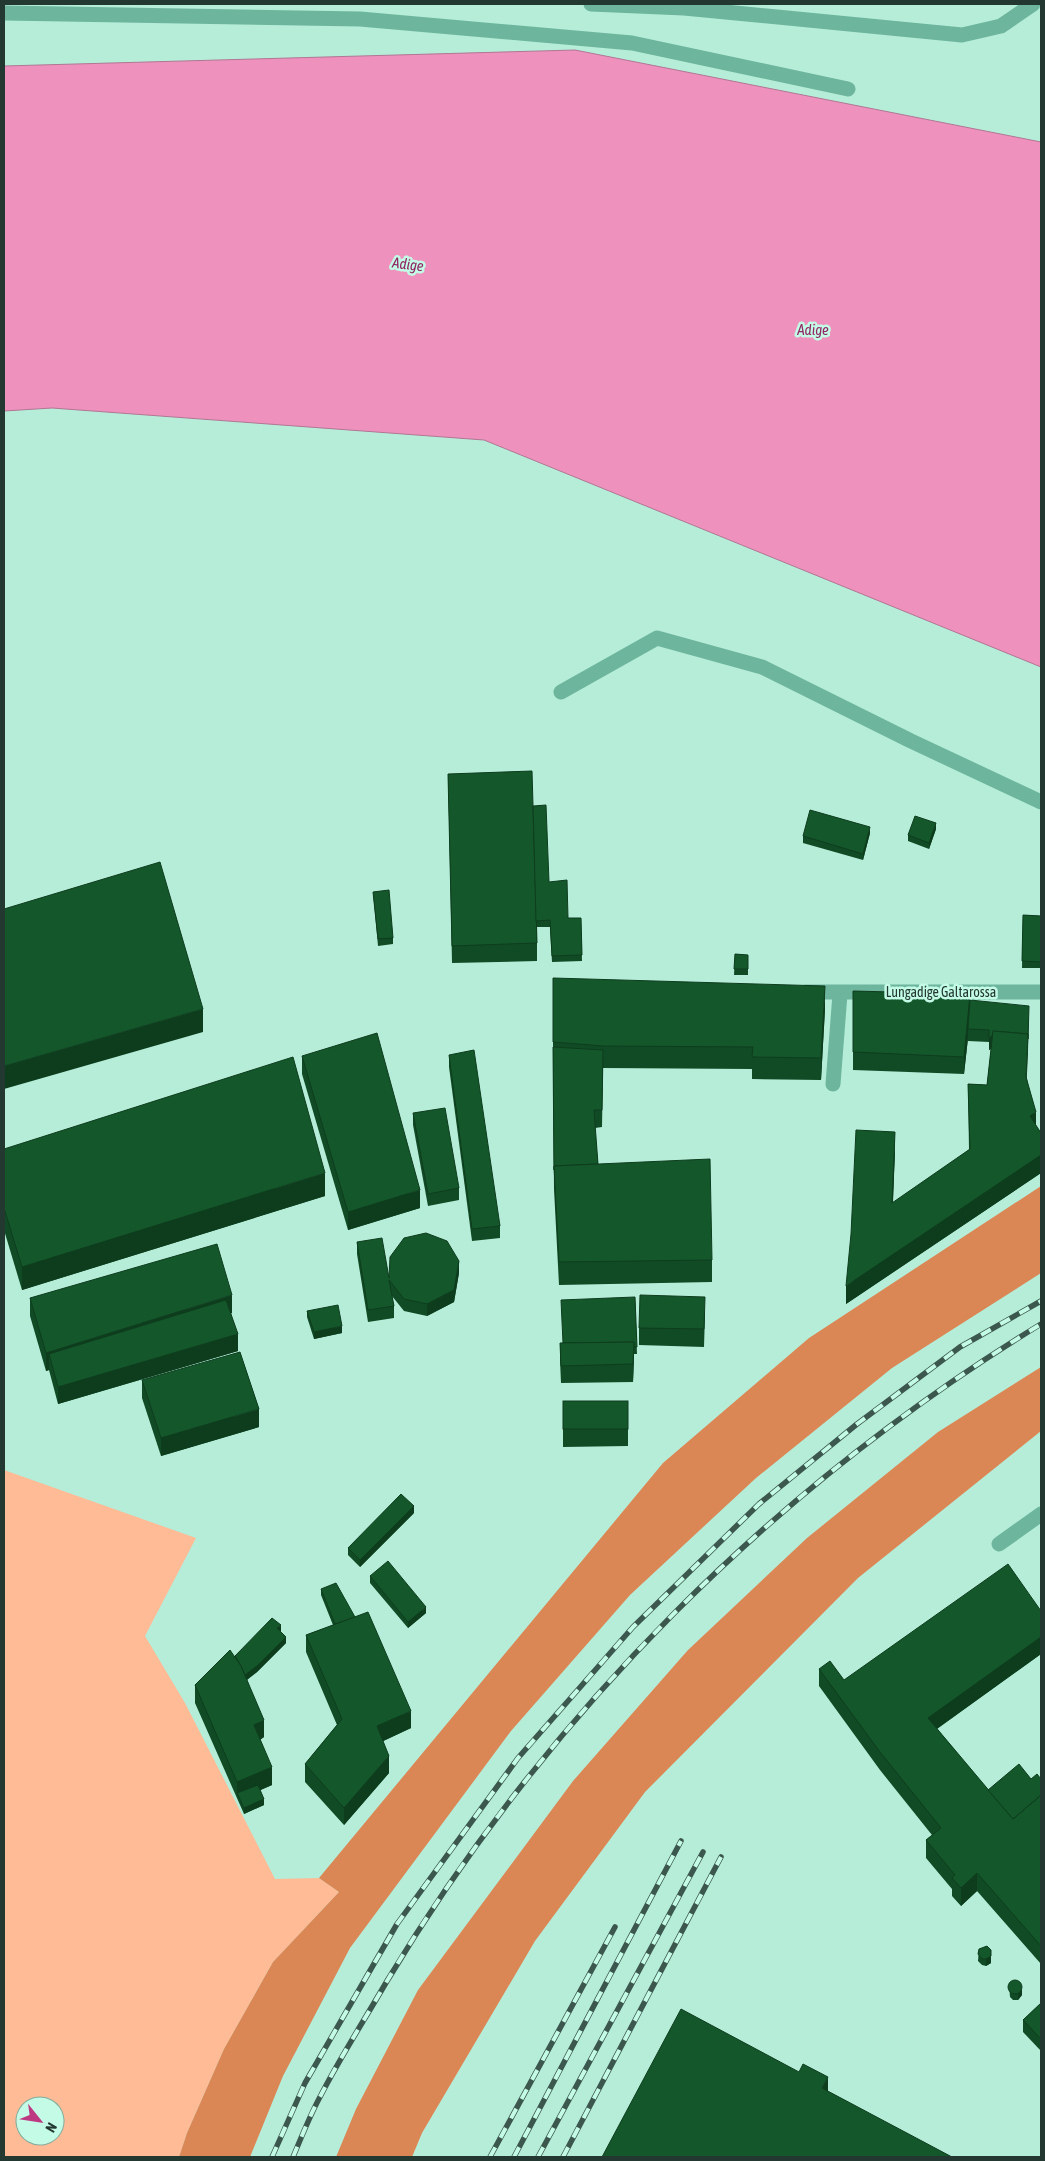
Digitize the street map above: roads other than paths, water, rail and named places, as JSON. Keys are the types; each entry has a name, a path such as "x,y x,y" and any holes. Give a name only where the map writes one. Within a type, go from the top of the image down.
{"street":[{"path":"591,4 684,8 962,35 1001,26 1033,4"},
{"path":"4,14 360,19 612,41 632,43 848,89"},
{"path":"561,692 657,638 762,666 911,741 1041,802"},
{"name":"Lungadige Galtarossa","path":"792,991 840,994 926,991 1041,992"},
{"path":"833,1084 840,994"},
{"path":"999,1544 1041,1514"}],"water":[{"name":"Adige","path":"575,50 1041,142 1041,667 484,440 52,408 4,411 4,66"}],"railway":[{"path":"272,2157 305,2083 397,1924 518,1758 633,1627 759,1504 857,1424 960,1347 1041,1301"},
{"path":"293,2157 313,2110 337,2066 387,1981 450,1883 520,1788 594,1698 674,1613 759,1533 849,1458 943,1388 1041,1324"},
{"path":"514,2157 681,1841"},
{"path":"538,2157 703,1852"},
{"path":"563,2157 721,1857"},
{"path":"490,2157 615,1927"}]}
